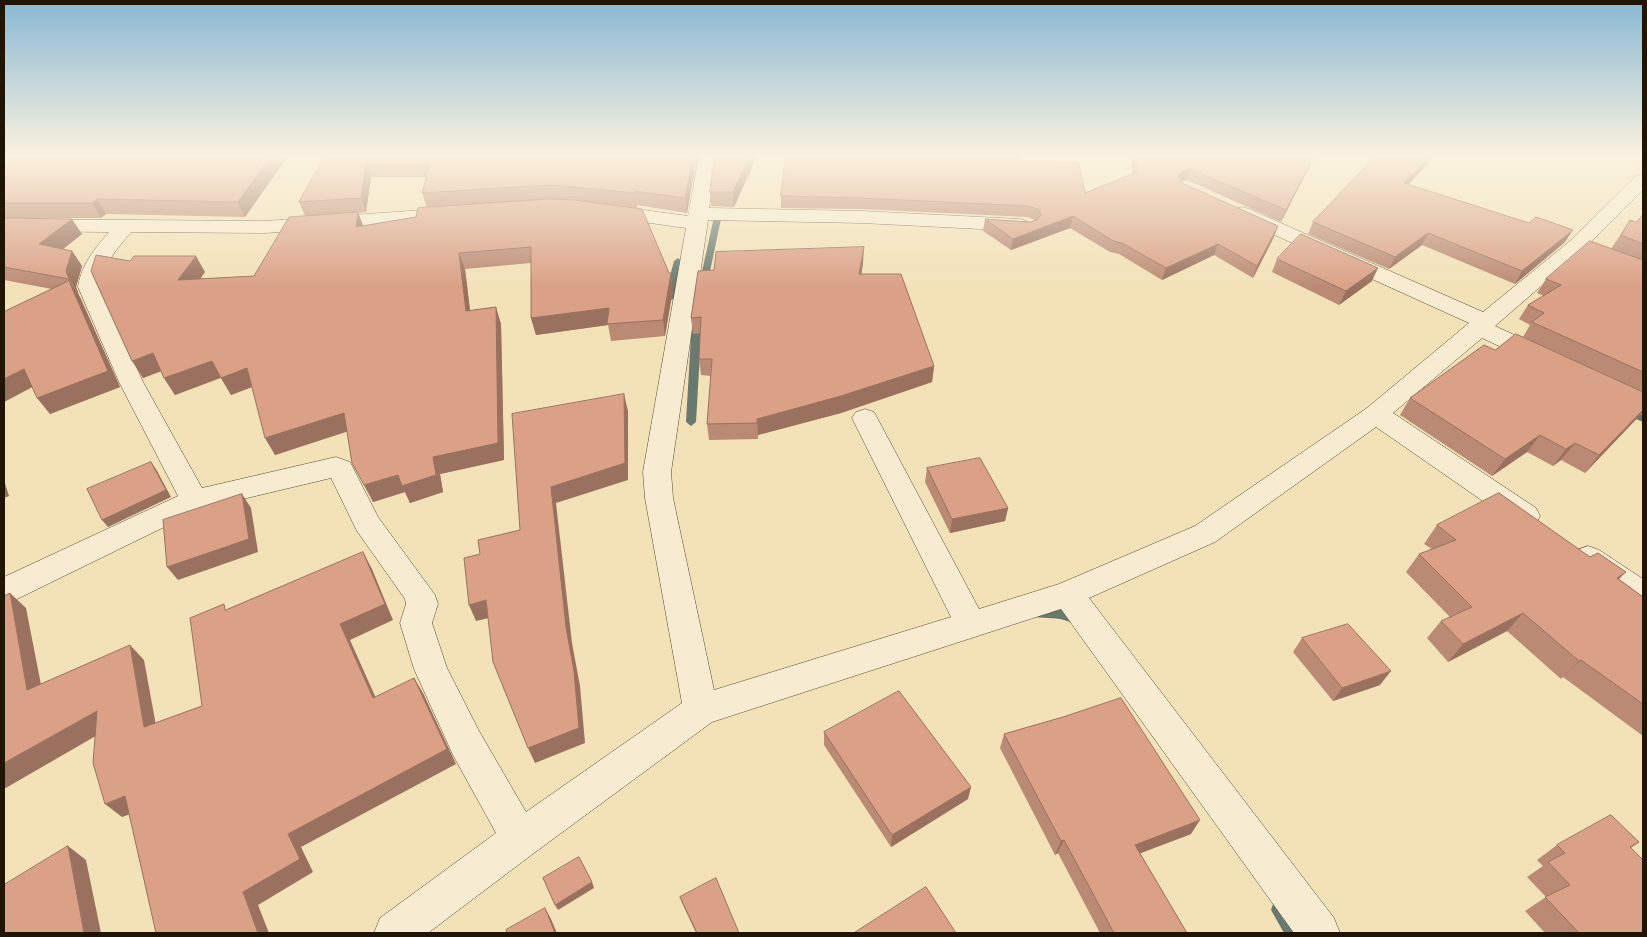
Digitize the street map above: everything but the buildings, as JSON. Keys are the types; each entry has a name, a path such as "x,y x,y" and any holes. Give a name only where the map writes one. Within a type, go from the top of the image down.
{"street":[{"path":"701,200 657,472 659,498 701,710"},
{"path":"395,933 520,839 701,710 1068,594 1205,534 1376,414 1481,324 1585,248 1626,200"},
{"path":"1222,204 1481,324 1556,364"},
{"path":"588,209 698,218 862,217 1027,225"},
{"path":"4,225 298,226 470,212"},
{"path":"125,226 96,264 89,276 89,287 131,382 194,500"},
{"path":"1376,414 1546,529"},
{"path":"865,418 971,625"},
{"path":"4,591 194,500 330,467 340,469 367,523 419,595 422,604 416,622 431,669 466,743 520,839"},
{"path":"1570,546 1643,595"},
{"path":"1068,594 1319,933"}],"waterway":[{"path":"705,276 717,219"},
{"path":"669,298 678,261"},
{"path":"691,422 697,318"},
{"path":"1626,411 1643,419"},
{"path":"1036,612 1069,616 1079,621"},
{"path":"1279,910 1293,933"}]}
